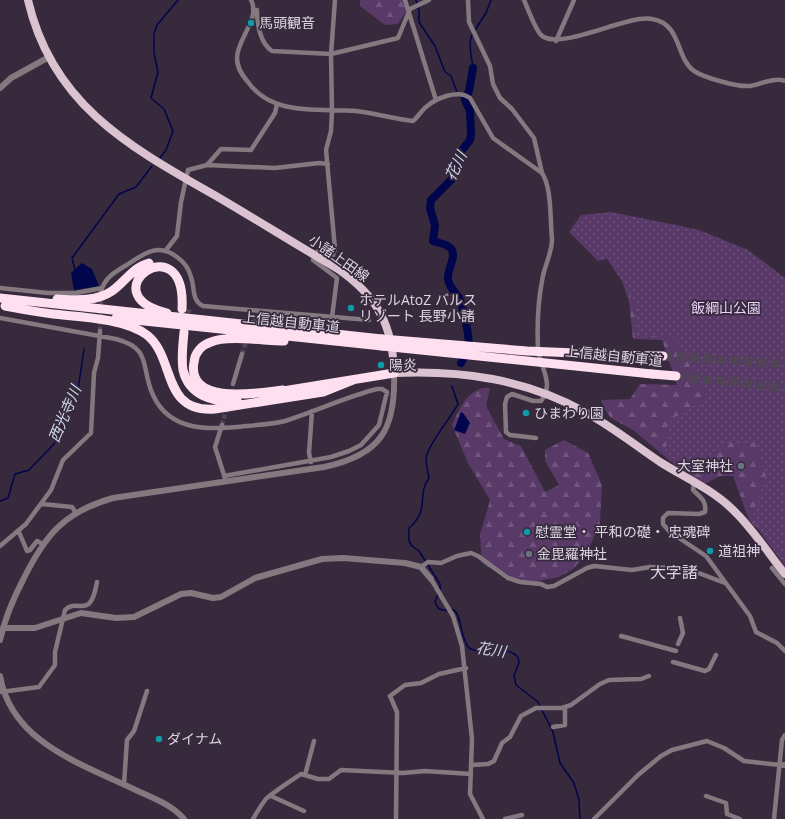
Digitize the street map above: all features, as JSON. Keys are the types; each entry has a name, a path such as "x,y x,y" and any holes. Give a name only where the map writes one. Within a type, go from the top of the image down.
{"highway":[{"path":"1,302 93,298 112,291 141,266 151,262 161,262 171,265 182,276 187,291 184,309 180,284 172,272 164,268 156,267 148,269 142,273 138,280 137,292 141,300 154,308 172,314 269,327"},
{"path":"1,302 108,321 135,329 147,335 155,344 161,355 172,386 183,400 193,406 203,409 235,406 323,392 353,380"},
{"name":"上信越自動車道","path":"1,302 269,327 382,342 676,376"},
{"name":"上信越自動車道","path":"1,302 361,344 382,342 495,349 663,356"},
{"path":"235,406 208,404 196,398 187,389 180,378 178,366 182,332 182,358 185,375 194,390 204,397 216,400 228,401 283,390 394,373"},
{"path":"283,390 229,394 210,391 201,385 195,376 193,367 195,357 204,345 222,339 361,344"}],"main road":[{"name":"小諸上田線","path":"28,0 37,30 49,57 67,86 99,121 128,143 185,179 356,282 374,303 390,334 393,349 394,373"},
{"path":"394,373 433,371 460,373 505,381 545,394 586,412 722,499 733,509 785,574"}],"street":[{"path":"251,0 253,9 237,52 237,63 240,72 253,89 262,96 277,104 309,111 367,113 413,121 425,108 436,100 459,94 468,96 493,138 542,173"},
{"path":"332,317 337,278 313,260 314,256 321,251 333,255 335,250 326,150 331,131 331,54 335,0"},
{"path":"406,0 410,9 436,100"},
{"path":"253,9 257,10 257,20 264,42 272,51 331,54 398,38 410,9 429,0"},
{"path":"468,0 469,22 490,66 493,84 500,98 512,109 534,138 542,173 547,187 552,247 542,280 538,326 538,351 547,379 545,394 543,399 539,402 512,394 505,400 506,432 510,435 536,438"},
{"path":"524,0 541,35 556,41 604,29 631,20 652,19 662,22 672,30 685,58 694,71 736,85 750,86 779,79 785,81"},
{"path":"556,41 574,0"},
{"path":"0,88 11,78 49,57"},
{"path":"206,165 221,149 251,150 275,113 277,104"},
{"path":"166,250 177,236 185,179 188,170 206,165 275,168 319,163 328,164"},
{"path":"0,288 48,293 76,293 102,290 110,276 139,257 152,251 166,250 180,259 188,269 192,280 195,299 199,305 210,308 369,320"},
{"path":"0,318 121,341 138,349 144,360 153,395 158,403 171,415 188,425 200,428 278,423 357,394 377,389 382,389 387,392 383,414 379,425 361,445 349,451 311,461 225,479"},
{"path":"0,546 19,532 42,504 51,490 63,460 91,433 94,373 98,358 100,331"},
{"path":"233,384 242,354"},
{"path":"0,640 17,592 42,544 58,526 76,512 93,504 112,498 225,479 334,465 353,459 368,451 379,439 390,420 394,400 394,373"},
{"path":"311,461 309,445 312,411"},
{"path":"221,427 215,447 225,479"},
{"path":"694,482 693,490 705,504 705,512 699,514 668,513 662,518 663,524 675,536 702,552 750,616 756,632 777,643 785,651"},
{"path":"42,504 72,507 76,512"},
{"path":"19,532 27,551 30,550 37,541 42,544"},
{"path":"420,567 428,562 442,563 457,556 471,553 478,556 508,578 520,582 541,584 547,587 558,584 594,566 632,570 650,567 688,569 725,582"},
{"path":"3,628 35,628 64,618 85,613 116,618 134,617 180,594 191,593 212,598 221,597 255,578 322,559 343,558 392,561 420,567 431,579 453,616 462,646 466,668 472,739 470,794 483,819"},
{"path":"772,568 785,584"},
{"path":"2,692 39,687 42,684 55,665 56,652 65,610 68,608 84,607 90,603 94,596 97,582"},
{"path":"678,644 683,633 680,618"},
{"path":"621,636 676,651"},
{"path":"673,662 705,671 710,669 716,655"},
{"path":"396,819 396,712 390,696 405,685 421,683 445,672 466,668"},
{"path":"0,676 2,692 16,716 37,739 58,753 166,804 184,819"},
{"path":"472,765 488,764 494,761 502,743 510,736 521,716 536,708 565,707 571,705 600,684 609,680 641,679 649,676"},
{"path":"124,784 127,740 134,731 147,691"},
{"path":"553,727 565,725 565,707"},
{"path":"774,819 783,765 782,740 785,735"},
{"path":"305,775 314,741"},
{"path":"594,819 638,775 661,756 672,750 707,741 724,748 744,761 783,765"},
{"path":"253,819 262,808 266,798 271,796 277,788 301,774 318,779 329,779 341,770 396,773 425,771 471,774"},
{"path":"271,796 304,811"},
{"path":"706,796 726,803 728,814 740,819"},
{"path":"505,819 522,816"}],"green space":[{"path":"360,0 404,0 406,12 398,24 385,25 360,6"},
{"name":"飯綱山公園","path":"611,212 699,230 748,250 785,278 785,566 752,521 766,476 755,443 725,443 712,459 682,464 665,453 670,420 708,397 676,338 637,335 637,310 627,288 607,259 598,261 569,232 581,215"},
{"name":"飯綱山公園","path":"639,219 677,225 711,235 727,257 785,372 781,553 749,520 733,476 719,476 705,484 675,465 633,430 611,418 605,410 601,400 630,399 640,384 677,385 662,340 633,339 629,302 618,268"},
{"path":"490,388 486,406 504,439 521,446 545,492 559,485 545,461 545,450 564,440 588,453 602,485 600,523 586,555 573,569 559,577 533,582 509,580 482,563 480,535 490,500 468,463 452,425 460,408 467,398 477,390"}],"shaded area":[{"path":"82,263 92,269 99,286 74,290 71,273"},
{"path":"461,412 470,423 465,434 454,430"}],"waterway":[{"name":"西光寺川","path":"160,158 166,150 173,131 164,109 151,98 158,72 154,53 154,34 157,25 178,0"},
{"path":"416,0 419,10 419,22 435,46 445,72 451,76 457,92"},
{"name":"花川","path":"475,30 486,13 491,0"},
{"name":"花川","path":"473,33 470,41 470,50 473,68"},
{"name":"花川","path":"461,363 469,345 461,302 451,287 448,279 453,253 451,248 448,246 433,241 435,225 430,208 431,200 452,179 456,158 470,140 470,111 465,100 469,91 473,68"},
{"name":"花川","path":"459,96 465,100"},
{"name":"西光寺川","path":"75,270 72,258 119,194 136,187 152,166"},
{"name":"西光寺川","path":"0,501 8,498 15,474 29,470 54,444 78,390 84,349"},
{"name":"花川","path":"452,386 458,404 427,453 426,461 429,478 423,491 422,509 420,515 409,528 409,541 412,546 419,551 440,584 440,589 435,602 436,605 442,610 454,610 457,613 464,638 469,648 481,651 507,651 518,657 519,663 514,675 516,685 538,702 553,732 560,763 574,783 579,800 580,819"}],"tunnel":[{"path":"100,331 101,295"},
{"path":"185,326 187,309"},
{"path":"252,326 257,313"},
{"path":"242,354 247,339"},
{"path":"663,356 785,364"},
{"path":"676,376 785,388"},
{"path":"222,425 227,407"}],"place":[{"name":"馬頭観音","path":"251,23"},
{"name":"ホテルAtoZ バルス リゾート 長野小諸","path":"351,308"},
{"name":"陽炎","path":"381,365"},
{"name":"ひまわり園","path":"526,413"},
{"name":"大室神社","path":"741,466"},
{"name":"慰霊堂・ 平和の礎・ 忠魂碑","path":"527,532"},
{"name":"道祖神","path":"710,551"},
{"name":"金毘羅神社","path":"529,554"},
{"name":"ダイナム","path":"159,739"}],"district":[{"name":"大字諸","path":"674,572"}]}
